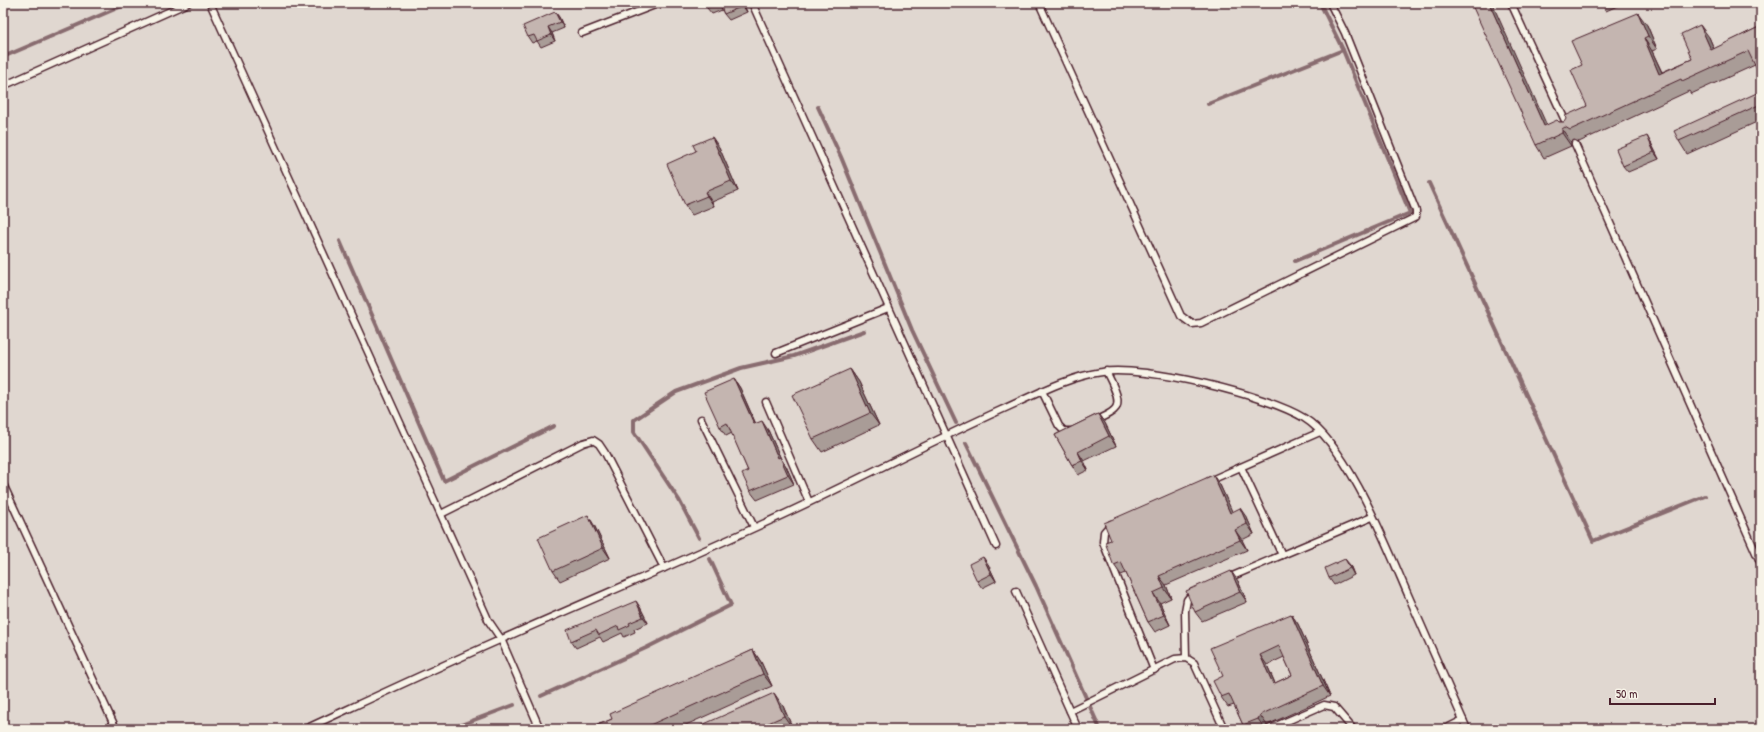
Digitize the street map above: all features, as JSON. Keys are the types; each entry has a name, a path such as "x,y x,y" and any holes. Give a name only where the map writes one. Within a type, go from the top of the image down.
{"lane":[{"path":"3,86 188,3"},
{"path":"210,3 487,618 501,639 540,729"},
{"path":"582,33 660,3"},
{"path":"752,3 996,546"},
{"path":"1039,3 1181,316 1192,324 1201,323 1416,217 1416,210 1345,33 1330,3"},
{"path":"1511,3 1570,131"},
{"path":"1575,144 1761,564"},
{"path":"776,353 888,308"},
{"path":"305,729 501,639 810,502 946,435 1042,391 1081,376 1106,371 1128,370 1168,377 1239,394 1275,405 1304,418 1320,432 1335,450 1349,471 1372,517 1467,729"},
{"path":"1086,424 1113,411 1117,407 1117,398 1106,371"},
{"path":"1042,391 1059,426 1064,431 1073,430 1080,427"},
{"path":"766,402 810,502"},
{"path":"701,419 754,527"},
{"path":"1205,483 1320,432"},
{"path":"441,514 583,443 593,440 599,444 605,452 664,568"},
{"path":"1241,467 1282,555"},
{"path":"3,484 116,729"},
{"path":"1221,581 1372,517"},
{"path":"1119,521 1112,524 1104,532 1103,542 1154,670"},
{"path":"1186,658 1185,611 1187,600 1194,592 1200,589"},
{"path":"1016,591 1078,729"},
{"path":"1070,711 1175,659 1186,658 1194,662 1224,729"},
{"path":"1269,729 1324,705 1334,707 1353,729"},
{"path":"1445,729 1463,720"}],"shaded area":[{"path":"3,3 1761,3 1761,729 3,729"}],"building":[{"path":"705,3 718,3 707,8"},
{"path":"719,3 742,3 743,6 724,14"},
{"path":"1471,3 1489,3 1544,126 1557,120 1559,122 1564,122 1566,119 1565,116 1587,106 1571,70 1582,65 1571,41 1638,13 1648,36 1644,38 1659,74 1692,59 1681,34 1700,25 1711,50 1761,26 1761,78 1748,51 1682,81 1681,79 1570,130 1565,127 1562,129 1562,133 1536,145"},
{"path":"555,12 560,22 548,27 551,35 537,41 534,35 528,37 523,26"},
{"path":"1761,91 1761,104 1679,141 1674,131"},
{"path":"1647,136 1654,152 1623,166 1616,149"},
{"path":"712,137 731,181 705,192 707,196 685,205 667,164 696,151 693,145"},
{"path":"850,369 870,413 813,439 792,395"},
{"path":"734,379 754,424 762,421 778,458 780,457 788,475 750,491 742,474 748,471 727,423 720,427 704,392"},
{"path":"1098,414 1109,436 1078,452 1082,461 1072,465 1055,435"},
{"path":"1213,475 1230,513 1240,508 1247,524 1235,530 1240,540 1159,576 1164,588 1153,593 1164,615 1148,622 1121,562 1114,565 1113,564 1105,542 1111,540 1104,523"},
{"path":"588,515 603,548 553,571 538,538"},
{"path":"983,557 991,574 977,581 969,564"},
{"path":"1345,559 1350,568 1329,578 1325,568"},
{"path":"1231,571 1240,592 1195,612 1186,591"},
{"path":"636,601 643,617 629,623 630,625 619,630 618,626 599,635 596,630 571,641 567,630"},
{"path":"1291,614 1323,686 1260,715 1258,719 1243,725 1229,694 1221,697 1213,681 1223,676 1210,648","holes":["1279,646 1292,675 1273,684 1260,655"]},
{"path":"753,650 763,674 641,729 588,729 612,719 610,714"},
{"path":"774,693 784,716 755,729 693,729"}],"waterway":[{"path":"3,57 129,3"},
{"path":"1208,104 1343,50 1320,3"},
{"path":"1295,261 1410,213 1343,50"},
{"path":"818,107 841,157 912,330 956,423"},
{"path":"1429,183 1593,541 1705,496"},
{"path":"340,241 444,481 554,426"},
{"path":"699,538 679,500 634,432 634,420 676,392 741,368 794,356 864,331"},
{"path":"966,443 1036,586 1100,729"},
{"path":"541,696 646,648 731,605 710,559"},
{"path":"450,729 514,705"}]}
